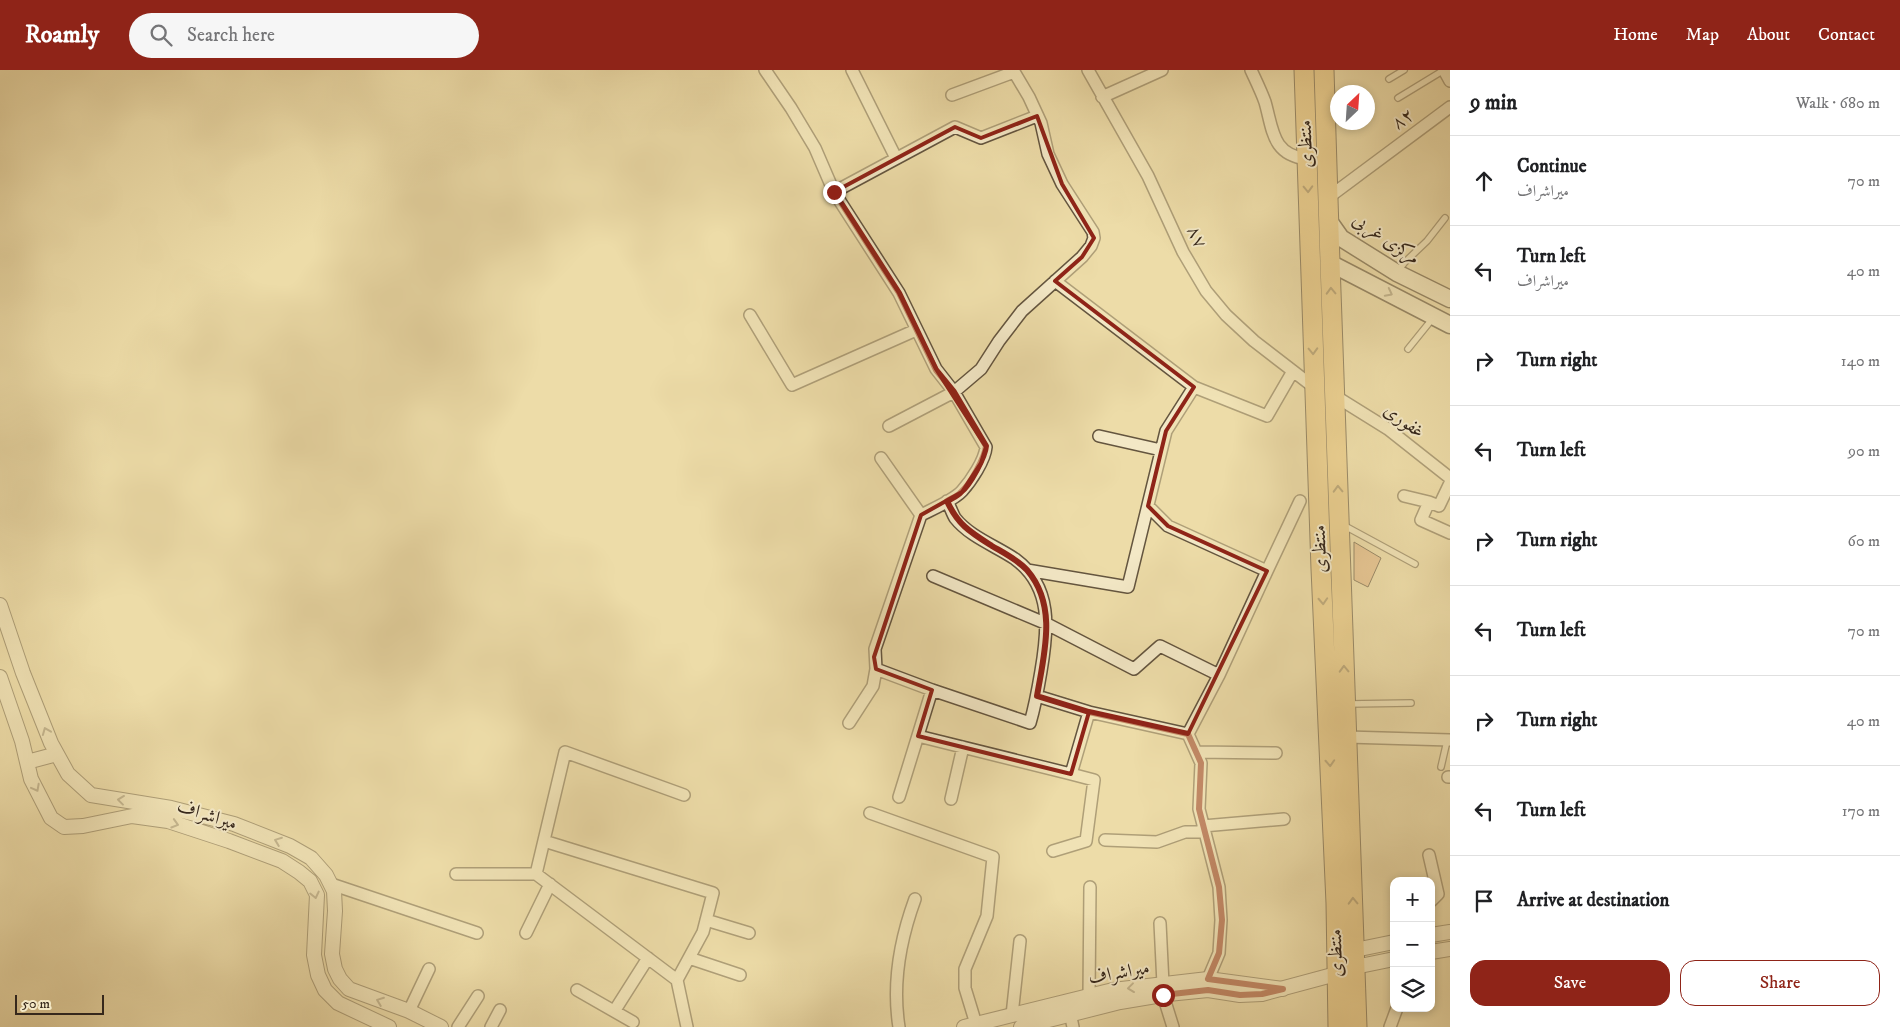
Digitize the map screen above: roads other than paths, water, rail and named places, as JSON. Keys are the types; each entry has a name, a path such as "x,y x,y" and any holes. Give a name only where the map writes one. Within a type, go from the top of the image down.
{"main road":[{"name":"منتظری","path":"1304,70 1315,388 1343,876 1355,958 1357,1027"},
{"name":"منتظری","path":"1324,70 1347,737 1343,876 1336,974 1338,1027"},
{"name":"مرکزی غربی","path":"1329,221 1341,238 1397,273 1450,299"},
{"path":"1330,263 1450,325"}],"street":[{"path":"765,70 815,148 834,192 899,293 936,370 954,392 986,446 986,453 962,492 921,515 874,649 876,669 873,686 849,723"},
{"path":"852,70 896,158"},
{"name":"۸۷","path":"1088,70 1148,176 1184,252 1206,290 1226,315 1254,341 1315,388"},
{"path":"1251,70 1265,103 1270,129 1276,141 1284,151 1293,157 1307,159"},
{"path":"1444,70 1450,80"},
{"path":"889,426 954,392 981,369 1022,311 1082,257 1091,246 1094,238 1093,232 1062,184 1048,154 1037,116 1029,97 1013,71 952,96"},
{"path":"1102,97 1156,71"},
{"name":"۸۲","path":"1329,197 1450,107"},
{"path":"834,192 955,128 981,138 1037,116"},
{"path":"1055,281 1194,387 1267,416 1293,370"},
{"path":"750,314 792,385 916,330"},
{"path":"1027,570 1128,587 1166,431 1194,387"},
{"name":"غفوری","path":"1335,396 1388,429 1450,478"},
{"path":"1099,436 1161,450"},
{"path":"881,458 921,515"},
{"path":"1404,496 1439,506 1450,483"},
{"path":"1188,734 1219,675 1300,500"},
{"path":"876,669 1030,723 1037,696 1047,638 1046,611 1037,586 1027,570 1015,560 963,526 954,517 947,501"},
{"path":"1429,502 1421,520 1450,532"},
{"path":"1148,506 1168,526 1267,572"},
{"path":"933,576 1047,624 1134,669 1160,646 1219,675"},
{"name":"میراشراف","path":"0,605 23,673 51,743 68,774 91,795 136,801 234,824 290,846 311,858 326,875 334,891 335,911 332,954 335,969 340,980 349,989 409,1011 441,1027"},
{"name":"میراشراف","path":"0,677 22,741 31,779 51,818 64,827 82,826 132,816 168,821 264,854 300,872 310,881 317,896 314,955 318,975 325,990 338,1003 389,1027"},
{"path":"898,797 932,690"},
{"path":"1037,696 1089,712 1188,734"},
{"path":"1071,774 1089,712"},
{"path":"1188,734 1201,763 1199,809 1219,887 1222,920 1219,953 1208,979"},
{"path":"918,736 1094,780 1086,841 1053,851"},
{"path":"1347,737 1449,741"},
{"path":"951,798 963,747"},
{"path":"536,874 565,752 684,794"},
{"path":"1197,752 1276,753"},
{"path":"27,762 57,754"},
{"path":"870,813 993,857 987,916 965,969 965,988 970,1025"},
{"path":"1105,840 1157,842 1185,832 1284,820"},
{"path":"544,841 713,893 703,932 676,980"},
{"path":"1429,855 1434,877"},
{"path":"456,874 536,874 676,980 687,1027"},
{"path":"1435,881 1438,894 1435,897"},
{"path":"331,884 477,933"},
{"path":"526,933 550,884"},
{"path":"1090,887 1090,996"},
{"path":"900,1027 896,1009 897,970 903,931 914,898"},
{"path":"706,920 750,933"},
{"path":"1160,923 1163,990 1173,1027"},
{"path":"1435,934 1450,932"},
{"path":"1012,1015 1020,941"},
{"path":"1355,958 1390,944"},
{"path":"1435,951 1450,949"},
{"path":"615,1010 648,958"},
{"path":"689,958 740,975"},
{"path":"1355,958 1390,959"},
{"path":"409,1011 429,970"},
{"name":"میراشراف","path":"970,1025 1114,990 1208,990 1240,995 1262,994 1336,974"},
{"name":"میراشراف","path":"1021,1027 1072,1020 1120,1002 1208,979 1283,989"},
{"path":"577,990 633,1022"},
{"path":"458,1027 478,996"},
{"path":"491,1027 500,1010"},
{"path":"1390,1027 1396,1012"}],"lane":[{"path":"1389,79 1404,70"},
{"path":"1398,98 1444,70"},
{"path":"1397,273 1405,262 1427,242 1445,218"},
{"path":"1408,349 1434,316"},
{"path":"1340,523 1416,564"},
{"path":"1346,704 1411,704"},
{"path":"1446,774 1449,741"}]}
